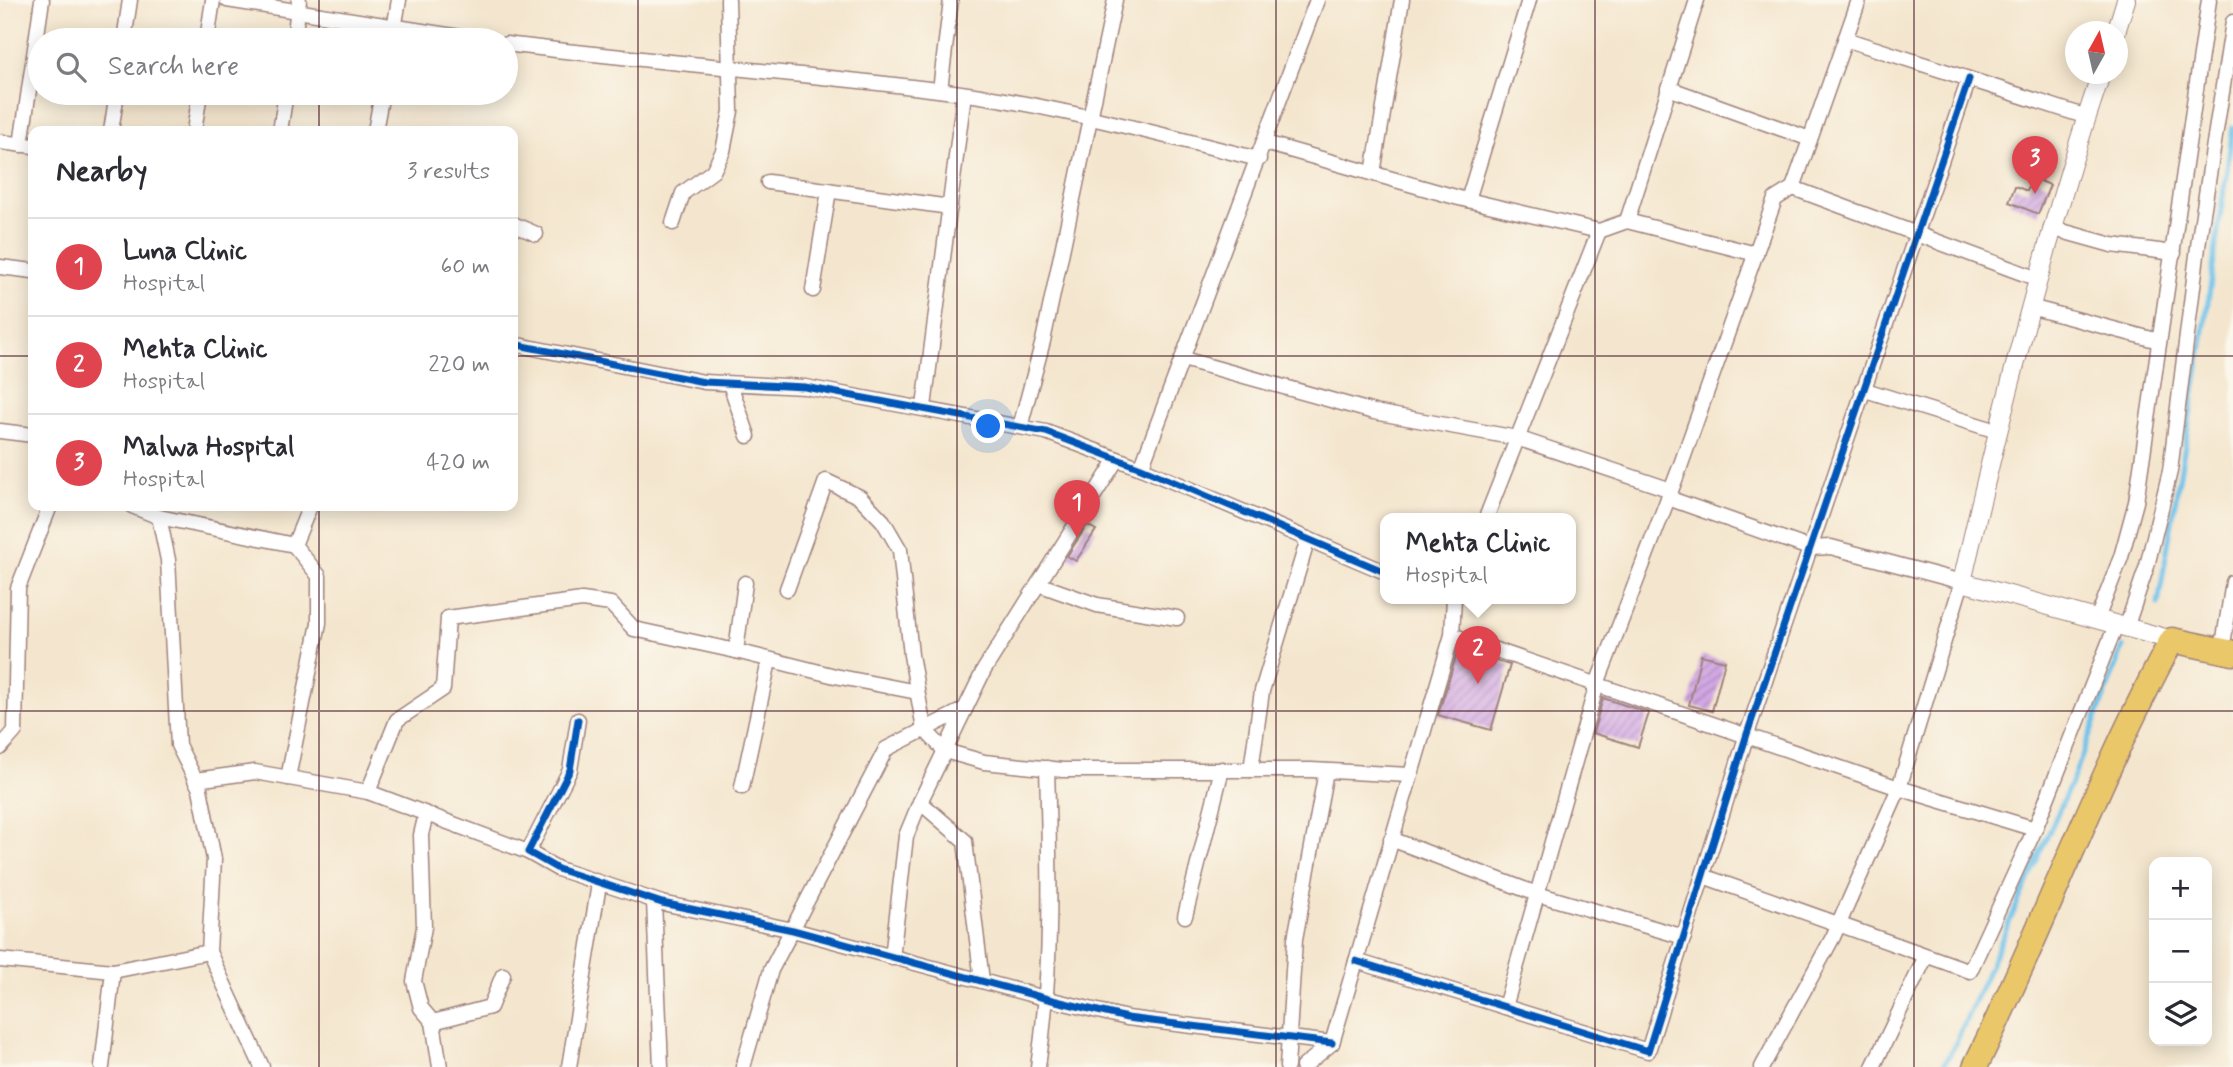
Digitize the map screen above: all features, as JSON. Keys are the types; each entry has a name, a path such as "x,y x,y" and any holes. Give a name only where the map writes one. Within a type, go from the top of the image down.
{"highway":[{"path":"1975,1067 2026,963 2130,717 2172,640 2228,652"}],"street":[{"path":"39,28 42,0"},
{"path":"126,28 130,0"},
{"path":"209,28 213,0"},
{"path":"227,0 299,5 376,28"},
{"path":"394,28 399,0"},
{"path":"673,223 683,193 713,170 723,151 731,111 728,0"},
{"path":"940,90 951,0"},
{"path":"1020,427 1043,341 1115,0"},
{"path":"1141,468 1317,0"},
{"path":"1373,173 1402,0"},
{"path":"1468,200 1529,0"},
{"path":"1627,220 1697,0"},
{"path":"1505,1007 1597,684 1670,494 1775,199 1793,188 1858,0"},
{"path":"2119,21 2126,0"},
{"path":"2097,619 2121,557 2136,502 2209,0"},
{"path":"296,28 299,5"},
{"path":"1703,876 1970,971 2035,829 2147,566 2170,471 2199,239 2233,22"},
{"path":"1845,39 2087,117"},
{"path":"518,45 940,90 1090,118 1259,159"},
{"path":"1356,961 1648,1051 1747,734 1914,233 1969,79"},
{"path":"1762,1067 1839,925 1899,788 1962,582 1997,431 2051,228 2098,84"},
{"path":"1668,88 1810,139"},
{"path":"923,407 964,94"},
{"path":"29,126 31,105"},
{"path":"112,126 115,105"},
{"path":"195,126 198,105"},
{"path":"281,126 284,105"},
{"path":"375,126 379,105"},
{"path":"0,142 27,145"},
{"path":"1265,143 1468,200 1599,231 1627,220 1756,254"},
{"path":"768,182 950,207"},
{"path":"1793,188 2038,279"},
{"path":"813,290 829,190"},
{"path":"518,227 536,234"},
{"path":"2051,228 2112,244 2174,253"},
{"path":"1488,513 1599,231"},
{"path":"0,267 28,270"},
{"path":"2031,307 2159,341"},
{"path":"518,345 704,382 805,387 1046,432 1141,468 1380,570"},
{"path":"1183,359 1374,412 1517,438 1809,548 1831,547 2172,640"},
{"path":"730,384 748,436"},
{"path":"1862,389 1997,431"},
{"path":"0,430 28,434"},
{"path":"892,958 906,836 920,802 984,670 1117,459"},
{"path":"787,589 826,481 860,496 883,521 900,550 924,729 945,751 984,762 1047,768 1326,771 1410,775"},
{"path":"1,746 15,731 18,588 48,511"},
{"path":"144,511 159,517 293,545 319,576 319,623 288,778"},
{"path":"293,545 308,511"},
{"path":"159,517 168,560 178,745 195,780 214,859 209,952 262,1067"},
{"path":"1251,770 1262,691 1308,539"},
{"path":"2228,652 2233,582"},
{"path":"736,651 745,583"},
{"path":"1038,584 1097,605 1177,618"},
{"path":"368,792 397,720 443,689 449,618 582,600 611,604 634,629 917,692"},
{"path":"1303,1067 1332,1043 1452,635 1452,604"},
{"path":"1452,635 1899,788 2035,829"},
{"path":"742,787 769,661"},
{"path":"743,1067 771,970 886,749 965,709"},
{"path":"528,852 570,770 578,720"},
{"path":"1038,1067 1048,999 1051,905 1047,768"},
{"path":"1185,916 1222,769"},
{"path":"1287,1067 1295,939 1326,771"},
{"path":"195,780 255,772 368,792 528,852 558,869 654,901 793,930 1127,1018 1332,1043"},
{"path":"920,802 965,841 982,981"},
{"path":"426,814 421,835 424,927 414,981 421,1008 433,1022 440,1067"},
{"path":"1391,839 1537,894 1684,937"},
{"path":"569,1067 599,884"},
{"path":"654,901 661,1067"},
{"path":"0,960 113,971 209,952"},
{"path":"1874,1067 1925,957"},
{"path":"102,1067 113,971"},
{"path":"433,1022 490,1007 503,975"}],"building":[{"path":"2033,178 2050,185 2038,214 2009,202 2015,186 2027,191"},
{"path":"1087,525 1096,530 1076,561 1067,556"},
{"path":"1458,650 1510,665 1491,730 1438,715"},
{"path":"1701,655 1725,661 1712,711 1689,705"},
{"path":"1603,698 1649,713 1638,747 1593,733"}],"waterway":[{"path":"2158,604 2202,344 2233,127"},
{"path":"1942,1067 1954,1047 2075,774 2123,647"}],"cycle path":[{"path":"1356,961 1648,1051 1747,734 1969,79"},
{"path":"518,345 704,382 805,387 1046,432 1141,468 1380,570"},
{"path":"578,720 570,770 528,852 558,869 662,903 793,930 1127,1018 1332,1043"}],"place":[{"name":"Malwa Hospital","path":"2035,194"},
{"name":"Luna Clinic","path":"1077,538"},
{"name":"Mehta Clinic","path":"1478,684"}]}
